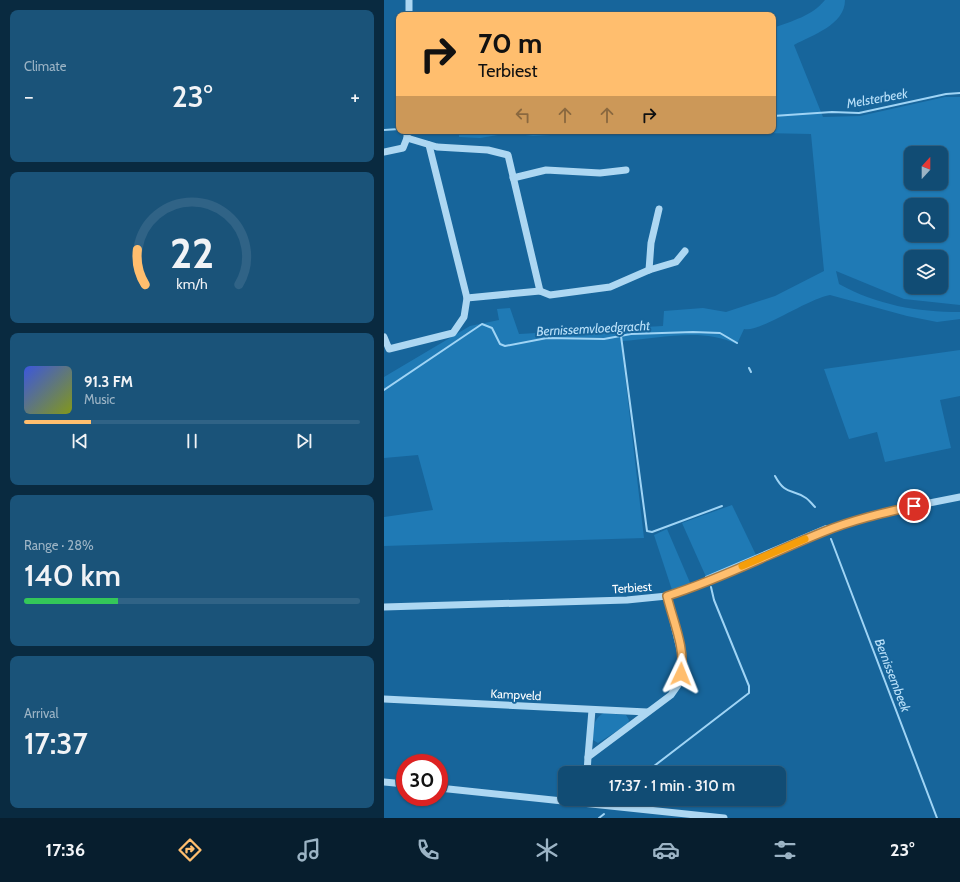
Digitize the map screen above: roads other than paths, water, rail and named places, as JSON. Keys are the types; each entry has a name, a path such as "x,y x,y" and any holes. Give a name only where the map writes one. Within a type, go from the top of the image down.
{"street":[{"path":"409,0 409,12"},
{"path":"384,152 403,148 407,134 437,147 488,150 508,155 540,291"},
{"path":"384,337 389,349 453,333 464,317 467,298 429,144"},
{"path":"513,178 546,170 600,174 626,170"},
{"path":"649,270 651,243 660,210"},
{"path":"467,298 540,291 550,295 610,287 649,270 676,262 685,251"},
{"name":"Terbiest","path":"384,607 627,600 667,596 846,523 884,512 960,497"},
{"path":"588,757 670,695 678,685 683,662 667,596"},
{"name":"Kampveld","path":"384,699 647,712"},
{"path":"587,766 592,710"},
{"path":"384,782 396,783"},
{"path":"448,789 558,799"},
{"path":"609,806 724,818"}],"waterway":[{"name":"Melsterbeek","path":"776,116 832,112 859,113 946,94 960,93"},
{"name":"Melsterbeek","path":"384,130 396,129"},
{"name":"Bernissemvloedgracht","path":"384,390 482,324 492,328 500,344 505,346 547,338 604,339 631,334 693,332 720,333 737,343"},
{"path":"621,336 647,531 652,532 722,506"},
{"name":"Bernissemvloedgracht","path":"749,368 751,372"},
{"name":"Bernissemvloedgracht","path":"775,476 782,486 789,491 806,498 815,507"},
{"path":"706,577 826,526"},
{"name":"Bernissembeek","path":"831,539 937,818"},
{"path":"654,766 749,693 749,686 714,600 711,587"},
{"path":"599,818 604,814"}]}
